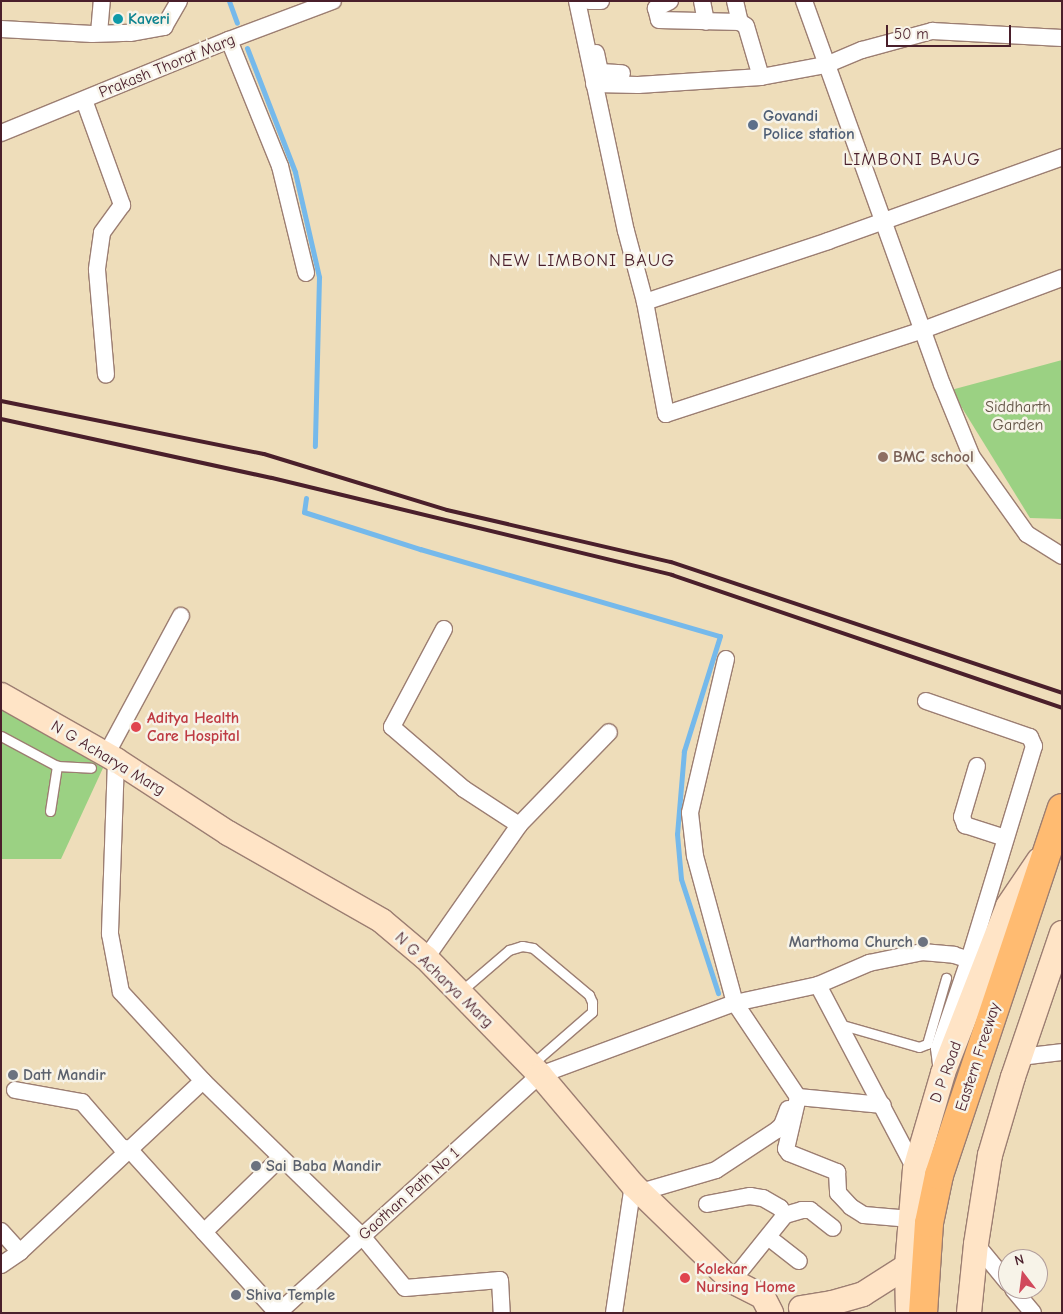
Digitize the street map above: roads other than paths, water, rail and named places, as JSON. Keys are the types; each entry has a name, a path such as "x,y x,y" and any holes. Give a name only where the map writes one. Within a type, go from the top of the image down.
{"highway":[{"name":"Eastern Freeway","path":"939,1313 938,1299 946,1228 956,1179 1044,921 1062,808"},
{"name":"Eastern Freeway","path":"923,1313 929,1223 939,1175 1044,921"}],"main road":[{"name":"N G Acharya Marg","path":"1,695 104,761 382,921 426,958 460,992 535,1071 637,1188 732,1281 767,1305"},
{"name":"D P Road","path":"908,1313 907,1266 915,1169 943,1073 1008,906 1055,853"},
{"path":"969,1313 976,1244 990,1155 1020,1056 1044,921"},
{"path":"767,1305 786,1300 806,1310 832,1303 862,1294 907,1266"}],"street":[{"path":"99,33 102,1"},
{"path":"1,29 130,33 164,27 179,1"},
{"name":"Prakash Thorat Marg","path":"1,133 229,40 333,1"},
{"path":"577,1 600,72 622,73"},
{"path":"602,1 590,9 589,37 594,84 626,231 646,302 666,414 923,330 1062,278"},
{"path":"670,1 656,8 659,20 740,22 746,26 761,78"},
{"path":"702,1 706,22"},
{"path":"735,1 740,22"},
{"path":"804,1 942,384 972,457 1027,534 1062,556"},
{"path":"594,84 638,85 761,78 826,65 862,50 932,31 1062,38"},
{"path":"229,40 280,166 306,273"},
{"path":"84,100 122,205 102,233 97,270 106,375"},
{"path":"646,302 828,241 1062,157"},
{"path":"181,616 104,761 110,934 121,992 203,1081 362,1236 405,1288 500,1280 502,1313"},
{"path":"444,629 392,727 464,789 519,825"},
{"path":"614,1313 637,1188 716,1170 782,1125 788,1113 788,1098 730,1005 695,856 690,813 726,659"},
{"path":"926,700 1030,737 1034,746 969,960 939,1048 943,1073"},
{"path":"426,958 519,825 609,732"},
{"path":"977,766 962,817 965,825 1005,838"},
{"path":"535,1071 681,1030 730,1005 818,985 869,963 922,952 954,955 969,960"},
{"path":"818,985 915,1169"},
{"path":"730,1005 798,1097 882,1105"},
{"path":"1020,1056 1062,1052"},
{"name":"Gaothan Path No 1","path":"278,1313 362,1236 535,1071"},
{"path":"1,1265 20,1252 125,1148 203,1081"},
{"path":"15,1090 82,1102 278,1313"},
{"path":"798,1097 786,1149 788,1153 837,1172 838,1193 851,1207 864,1215 910,1219"},
{"path":"204,1232 281,1157"},
{"path":"707,1204 750,1196 763,1198 780,1208 785,1216"},
{"path":"732,1281 785,1216 802,1210 810,1210 833,1228"},
{"path":"1,1231 20,1252"},
{"path":"768,1237 799,1261"},
{"path":"976,1244 998,1271"},
{"path":"1021,1299 1033,1313"}],"lane":[{"path":"1,736 57,766 104,761"},
{"path":"50,811 57,766"},
{"path":"460,992 509,950 522,946 533,948 589,995 592,1002 592,1012 535,1071"},
{"path":"838,1024 919,1047 928,1044 946,978"}],"waterway":[{"path":"229,1 237,23"},
{"path":"247,48 295,172 319,277 315,446"},
{"path":"306,498 304,512 420,549 720,636 684,751 677,834 681,879 718,993"}],"railway":[{"path":"1,401 264,454 447,510 671,562 1062,693"},
{"path":"1,419 272,478 672,575 1062,708"}],"place":[{"name":"Kaveri","path":"118,19"},
{"name":"Govandi Police station","path":"753,125"},
{"name":"BMC school","path":"883,457"},
{"name":"Aditya Health Care Hospital","path":"136,727"},
{"name":"Marthoma Church","path":"923,942"},
{"name":"Datt Mandir","path":"13,1075"},
{"name":"Sai Baba Mandir","path":"256,1166"},
{"name":"Kolekar Nursing Home","path":"685,1278"},
{"name":"Shiva Temple","path":"236,1295"}],"district":[{"name":"LIMBONI BAUG","path":"912,160"},
{"name":"NEW LIMBONI BAUG","path":"582,261"}],"park label":[{"name":"Siddharth Garden","path":"1018,416"}]}
